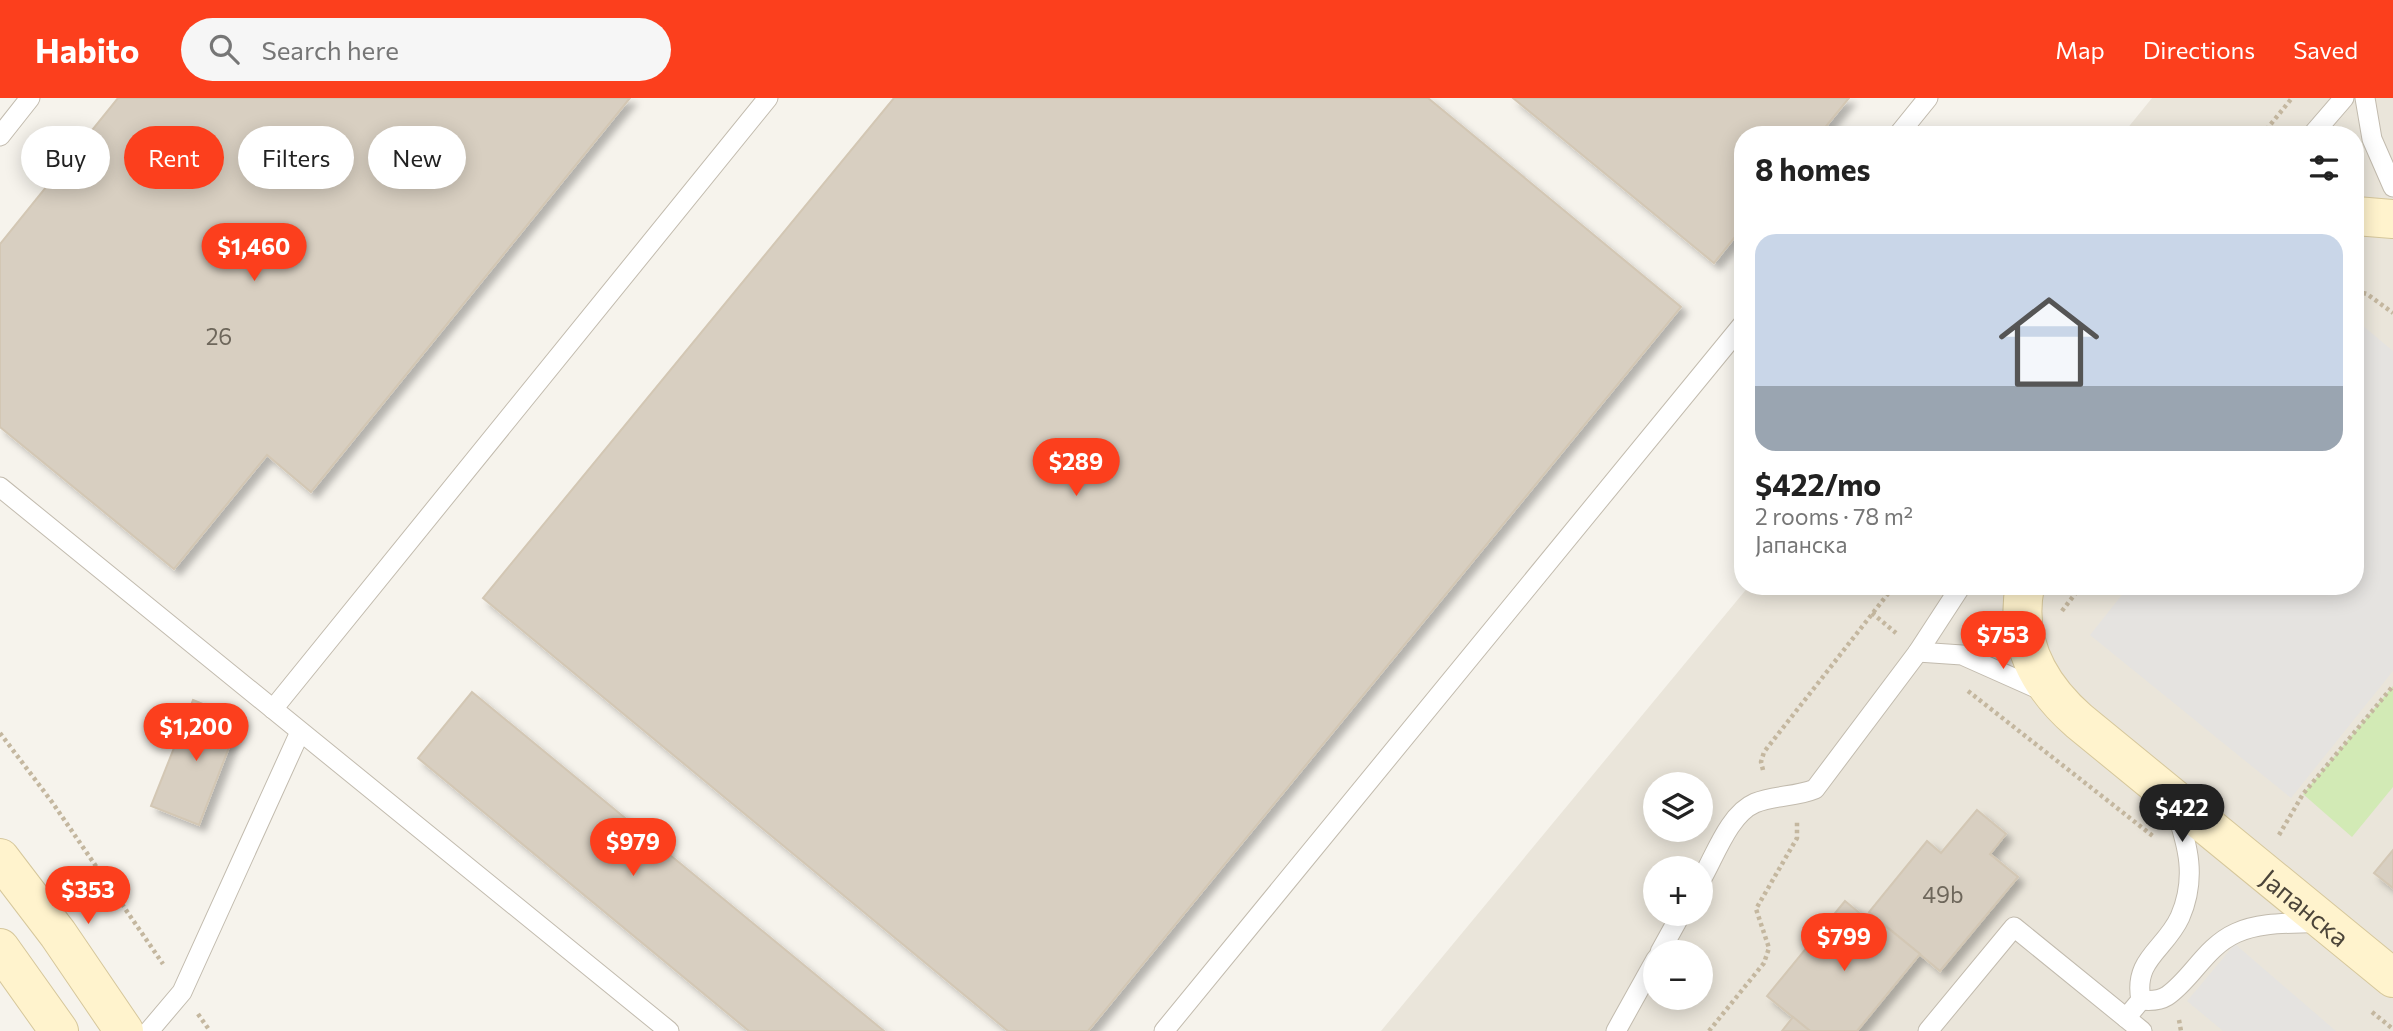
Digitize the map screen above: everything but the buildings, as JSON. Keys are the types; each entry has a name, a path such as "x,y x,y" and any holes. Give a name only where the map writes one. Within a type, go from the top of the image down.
{"street":[{"path":"2364,217 2393,219"},
{"name":"Јапанска","path":"2025,595 2023,632 2032,663 2052,695 2171,797 2393,978"},
{"path":"0,858 58,934 124,1031"},
{"path":"0,948 59,1031"}],"lane":[{"path":"0,136 30,98"},
{"path":"273,709 768,98"},
{"path":"1905,126 1928,98"},
{"path":"2320,126 2344,98"},
{"path":"2365,98 2372,139 2393,187"},
{"path":"1164,1031 1734,335"},
{"path":"0,487 669,1031"},
{"path":"1713,859 1736,819 1746,809 1757,803 1815,789 1918,652 1955,595"},
{"path":"1918,652 1962,655 2052,695"},
{"path":"149,1031 182,992 300,732"},
{"path":"1928,1031 2014,927 2134,1025 2141,1000 2138,983 2140,971 2180,916 2191,866 2190,850 2171,797"},
{"path":"2141,1000 2154,1001 2167,996 2204,956 2236,933 2265,926 2323,922"},
{"path":"1616,1031 1643,982"}],"path":[{"path":"2269,126 2292,98"},
{"path":"2364,292 2393,313"},
{"path":"2060,613 2074,595"},
{"path":"1872,613 2191,866"},
{"path":"2267,830 2277,838 2303,794 2393,686"},
{"path":"0,733 52,802 210,1031"}],"shaded area":[{"path":"2152,98 2393,98 2393,1031 1381,1031 1742,595 2364,595 2364,126 2129,126"},
{"path":"2364,327 2393,351 2393,671 2291,798 2090,635 2122,595 2364,595"},
{"path":"2235,944 2336,1031 2223,1031 2187,1001"}],"green space":[{"path":"2393,686 2393,787 2352,837 2303,794"}]}
